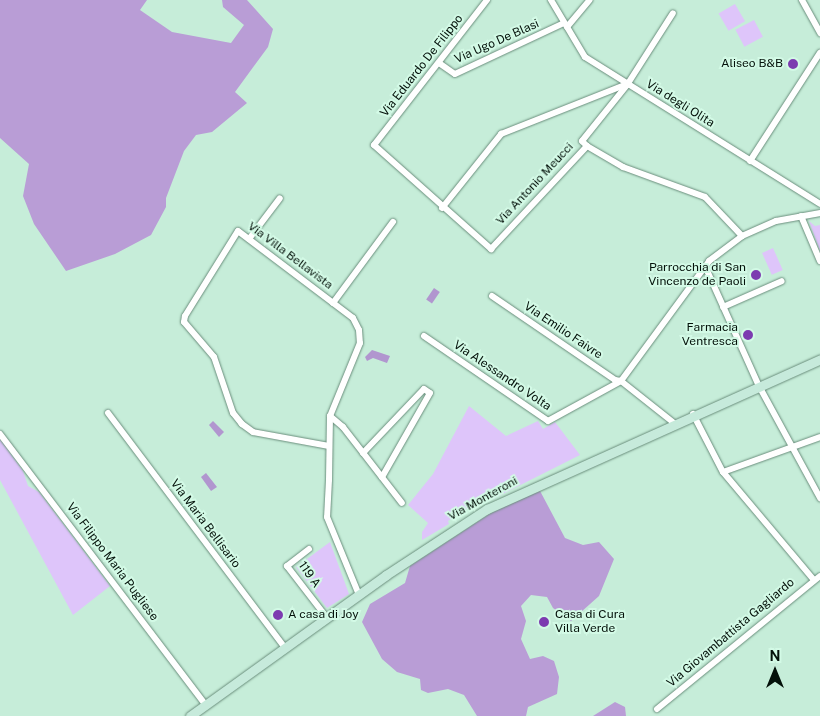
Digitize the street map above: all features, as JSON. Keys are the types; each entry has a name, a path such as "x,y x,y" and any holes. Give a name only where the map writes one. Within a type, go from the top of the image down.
{"main road":[{"name":"Via Monteroni","path":"190,716 359,594 487,509 693,414 820,359"}],"street":[{"name":"Via Eduardo De Filippo","path":"442,208 374,145 488,0"},
{"name":"Via degli Olita","path":"551,0 585,57 820,204"},
{"path":"566,25 590,0"},
{"path":"802,0 820,33"},
{"name":"Via Antonio Meucci","path":"442,208 491,249 587,146 582,141 627,85 673,12"},
{"name":"Via Ugo De Blasi","path":"439,64 455,74 566,25"},
{"path":"750,161 820,52"},
{"path":"442,208 501,134 627,85"},
{"path":"587,146 623,167 705,197 742,236"},
{"path":"249,239 280,198"},
{"path":"621,381 705,266 742,236 776,221 820,213"},
{"path":"801,216 820,261"},
{"path":"333,303 393,222"},
{"name":"Via Villa Bellavista","path":"329,446 254,432 242,424 234,413 214,357 184,322 185,316 238,231 353,318 359,330 360,343 330,416 327,517 359,594"},
{"path":"705,266 758,386 820,498"},
{"path":"723,307 782,281"},
{"name":"Via Emilio Faivre","path":"492,296 615,380 621,381 674,423"},
{"name":"Via Alessandro Volta","path":"424,336 548,421 621,381"},
{"path":"363,453 424,389 430,393 382,477"},
{"name":"Via Maria Bellisario","path":"108,413 285,648"},
{"path":"693,414 723,472 813,579"},
{"path":"330,416 363,453 402,503"},
{"name":"Via Filippo Maria Pugliese","path":"0,434 206,705"},
{"path":"723,472 820,437"},
{"name":"119 A","path":"309,549 287,566 327,618"},
{"name":"Via Giovambattista Gagliardo","path":"658,709 813,579 820,576"}],"shaded area":[{"path":"0,0 147,0 140,10 172,32 231,43 244,25 223,7 222,0 247,0 273,29 268,47 235,92 247,103 212,132 196,135 184,151 166,198 166,207 151,235 115,254 66,271 34,224 23,196 29,164 0,138"},
{"path":"735,4 745,21 729,31 719,14"},
{"path":"754,20 763,37 744,47 735,30"},
{"path":"809,221 815,226 820,225 820,251"},
{"path":"773,248 783,270 772,275 762,253"},
{"path":"434,288 440,292 432,304 426,300"},
{"path":"372,350 390,356 387,363 373,358 367,361 365,357"},
{"path":"469,406 506,436 538,421 543,429 555,422 580,455 481,505 477,502 448,521 449,524 422,540 422,532 428,523 408,505 433,474"},
{"path":"213,421 224,432 219,437 209,425"},
{"path":"0,439 23,471 28,486 39,492 110,586 73,615 0,480"},
{"path":"206,473 217,487 211,491 201,477"},
{"path":"539,489 565,538 583,545 599,542 614,559 599,596 571,621 553,608 547,597 531,595 521,606 526,621 521,639 530,659 543,656 554,661 559,677 557,694 528,707 526,716 477,716 464,695 448,689 428,693 421,690 420,679 397,672 382,659 362,622 370,604 405,583 410,566 497,509"},
{"path":"330,542 349,594 327,608 296,567"},
{"path":"615,702 625,707 626,716 593,716"}],"place":[{"name":"Aliseo B&B","path":"793,64"},
{"name":"Parrocchia di San Vincenzo de Paoli","path":"756,275"},
{"name":"Farmacia Ventresca","path":"748,335"},
{"name":"A casa di Joy","path":"278,615"},
{"name":"Casa di Cura Villa Verde","path":"544,622"}]}
